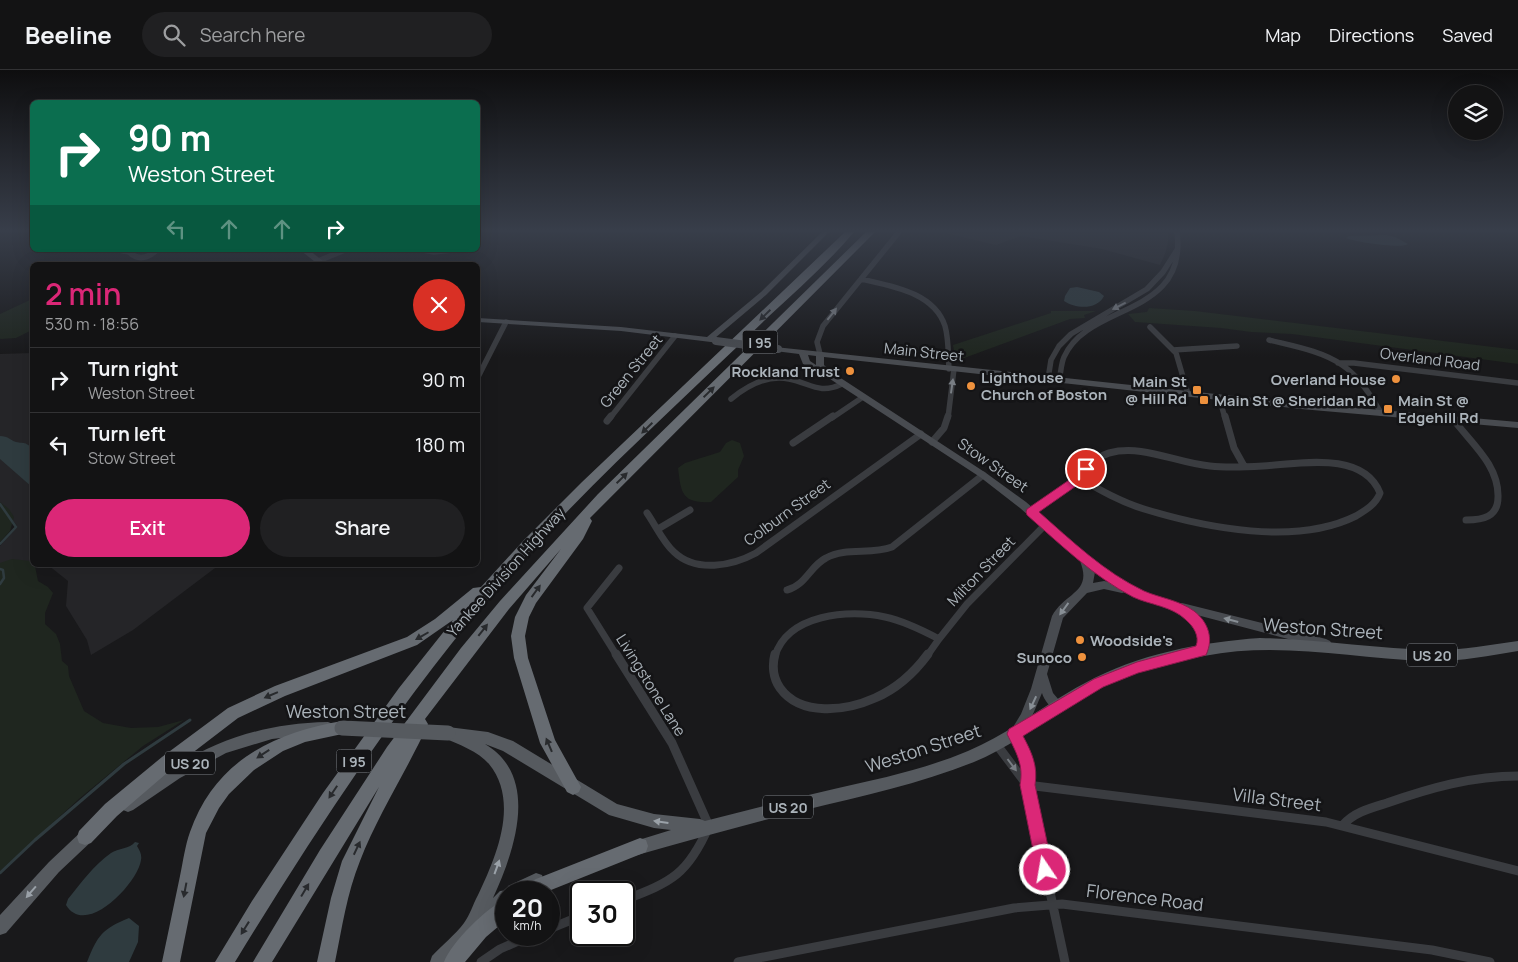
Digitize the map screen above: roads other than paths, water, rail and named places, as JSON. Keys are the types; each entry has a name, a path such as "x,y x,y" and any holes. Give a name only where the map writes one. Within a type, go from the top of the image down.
{"highway":[{"name":"Yankee Division Highway","path":"224,962 301,839 363,748 430,658 501,573 569,503 807,274"},
{"name":"Yankee Division Highway","path":"262,962 355,808 432,697 506,602 594,506 828,274"},
{"path":"573,787 548,743 520,658 518,636 528,603 578,536 594,506"},
{"path":"85,838 111,810 168,762 233,713 280,691 412,641 440,623 501,573"},
{"path":"326,962 340,898 350,864 405,759 432,697"},
{"path":"171,962 198,833 205,816 219,794 248,766 277,746 300,736 342,728"},
{"path":"551,881 614,859 640,846"},
{"path":"453,962 480,931 495,918"}],"main road":[{"name":"Weston Street","path":"535,881 572,866 709,826 904,778 954,763 997,745 1058,706 1099,683 1127,671 1201,651 1266,642 1435,655 1472,654 1518,646"},
{"name":"Weston Street","path":"0,927 54,867 85,838 164,780 219,749 252,737 286,729 342,728 448,733 482,737 499,742 605,805 635,817 674,824 709,826"},
{"path":"448,733 493,758 504,775 511,796 509,826 500,859 470,928"},
{"path":"438,962 470,928 495,906"}],"street":[{"path":"713,341 716,333 736,319 784,274"},
{"path":"820,354 816,342 823,326 861,280 864,274"},
{"path":"1048,379 1053,356 1066,337 1078,327 1133,299 1146,290 1162,274"},
{"path":"1059,380 1061,363 1071,344 1091,329 1136,305 1156,291 1170,274"},
{"path":"861,280 910,293 924,300 934,308 944,323 951,369 950,403 941,434 932,442"},
{"name":"Main Street","path":"480,320 609,328 951,369 1188,394 1518,425"},
{"path":"480,373 506,322"},
{"path":"1150,327 1173,350 1178,359 1188,394"},
{"name":"Green Street","path":"607,421 674,336"},
{"path":"1269,340 1338,363 1352,374 1381,413"},
{"path":"1173,350 1237,346"},
{"name":"Stow Street","path":"804,352 804,360 810,367 863,397 983,475 1046,524 1082,556 1119,583 1147,597 1183,610 1197,622 1204,636 1204,646 1201,651"},
{"name":"Stow Street","path":"820,354 821,367 842,384"},
{"name":"Overland Road","path":"1338,363 1354,362 1518,383"},
{"path":"730,399 750,384 777,378 790,379 824,390 832,389 842,384"},
{"path":"793,443 863,397"},
{"path":"1220,397 1234,448 1244,466"},
{"path":"1453,420 1488,463 1498,488 1498,506 1492,516 1484,520 1466,520"},
{"name":"Colburn Street","path":"648,513 675,552 690,562 712,565 742,560 756,553 921,434"},
{"path":"1031,512 1079,478 1101,456 1123,451 1142,452 1200,465 1244,466 1306,461 1338,464 1357,470 1370,477 1378,486 1379,495 1364,511 1342,523 1315,530 1275,531 1217,525 1146,510 1116,498 1079,478"},
{"path":"787,590 800,586 818,564 831,556 848,552 879,552 892,546 983,475"},
{"path":"658,529 690,510"},
{"name":"Milton Street","path":"939,639 905,623 880,616 858,614 825,617 801,626 783,638 774,656 774,673 782,690 804,706 824,709 854,705 878,697 908,678 968,603 1046,524"},
{"path":"1065,962 1027,785 1029,774 1026,757 1014,734 1035,697 1058,616 1091,579 1091,574 1082,556"},
{"name":"Livingstone Lane","path":"619,568 587,608 670,738 709,826"},
{"path":"1084,589 1109,585 1147,597"},
{"path":"1166,604 1346,648"},
{"path":"1044,669 1047,692 1058,706"},
{"path":"997,745 1027,785"},
{"path":"1343,825 1347,820 1360,812 1446,785 1478,777 1518,776"},
{"name":"Villa Street","path":"1027,785 1343,825 1518,871"},
{"path":"635,896 664,885 682,873 694,858 709,826"},
{"name":"Florence Road","path":"738,962 1014,908 1052,904 1090,907 1432,950 1490,962"},
{"path":"482,962 507,946"}],"waterway":[{"path":"0,504 16,527 0,544"},
{"path":"0,569 3,570 4,578 0,584"},
{"path":"0,873 35,840 124,764 190,720"}],"place":[{"name":"Rockland Trust","path":"850,371"},
{"name":"Overland House","path":"1396,379"},
{"name":"Lighthouse Church of Boston","path":"971,386"},
{"name":"Main St @ Hill Rd","path":"1197,390"},
{"name":"Main St @ Sheridan Rd","path":"1204,400"},
{"name":"Main St @ Edgehill Rd","path":"1388,409"},
{"name":"Woodside's","path":"1080,640"},
{"name":"Sunoco","path":"1082,657"}]}
